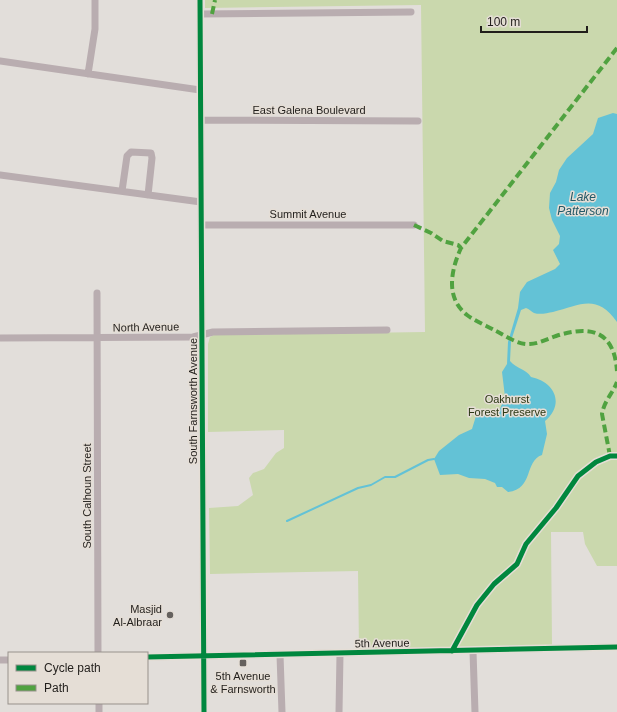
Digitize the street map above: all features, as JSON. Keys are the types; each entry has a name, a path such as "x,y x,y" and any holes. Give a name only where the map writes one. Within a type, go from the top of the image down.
{"street":[{"path":"88,74 95,28 95,0"},
{"name":"South Farnsworth Avenue","path":"200,0 204,712"},
{"path":"200,14 411,12"},
{"path":"0,62 200,90"},
{"name":"East Galena Boulevard","path":"201,120 418,121"},
{"path":"122,191 127,156 131,152 151,153 152,158 148,195"},
{"path":"0,175 201,202"},
{"name":"Summit Avenue","path":"202,225 414,224"},
{"name":"South Calhoun Street","path":"97,293 98,652"},
{"name":"North Avenue","path":"0,338 193,337 213,332 387,330"},
{"name":"5th Avenue","path":"148,658 617,647"},
{"path":"473,651 475,712"},
{"path":"339,712 340,654"},
{"path":"280,655 282,712"}],"green space":[{"name":"Oakhurst Forest Preserve","path":"205,0 617,0 617,566 597,566 585,544 583,532 551,532 552,645 359,650 358,571 210,574 209,508 238,506 253,495 249,478 253,473 264,469 276,453 284,448 284,430 208,432 208,344 210,337 214,335 425,332 421,5 205,8"}],"water":[{"name":"Lake Patterson","path":"613,113 617,114 617,322 610,313 595,304 580,304 541,314 536,314 526,308 521,310 511,341 510,361 527,372 531,377 546,384 554,394 556,401 555,408 545,421 547,434 542,455 536,458 522,486 516,490 508,492 502,487 497,487 495,483 485,479 469,478 458,474 440,475 434,459 439,451 459,435 472,429 476,416 499,411 505,397 502,372 507,364 508,342 518,308 520,292 527,282 555,269 560,264 553,250 559,244 560,236 552,220 549,208 550,193 556,182 559,170 567,158 593,134 598,118"}],"waterway":[{"path":"287,521 358,488 371,485 385,477 395,477 428,460 434,459"}],"marked path":[{"path":"212,14 215,0"},
{"path":"617,48 461,248 457,256 452,283 455,300 467,315 517,342 533,344 556,336 579,331 589,331 598,334 605,339 611,347 615,357 617,371"},
{"path":"414,225 431,233 443,241 458,245 461,248"},
{"path":"610,456 602,414 603,409 617,382"}],"cycle path":[{"path":"200,0 204,712"},
{"path":"452,651 477,605 494,584 517,564 526,544 556,508 578,476 596,462 610,456 617,456"},
{"path":"148,657 617,647"}],"place":[{"name":"Masjid Al-Albraar","path":"170,615"},
{"name":"5th Avenue & Farnsworth","path":"243,663"}]}
